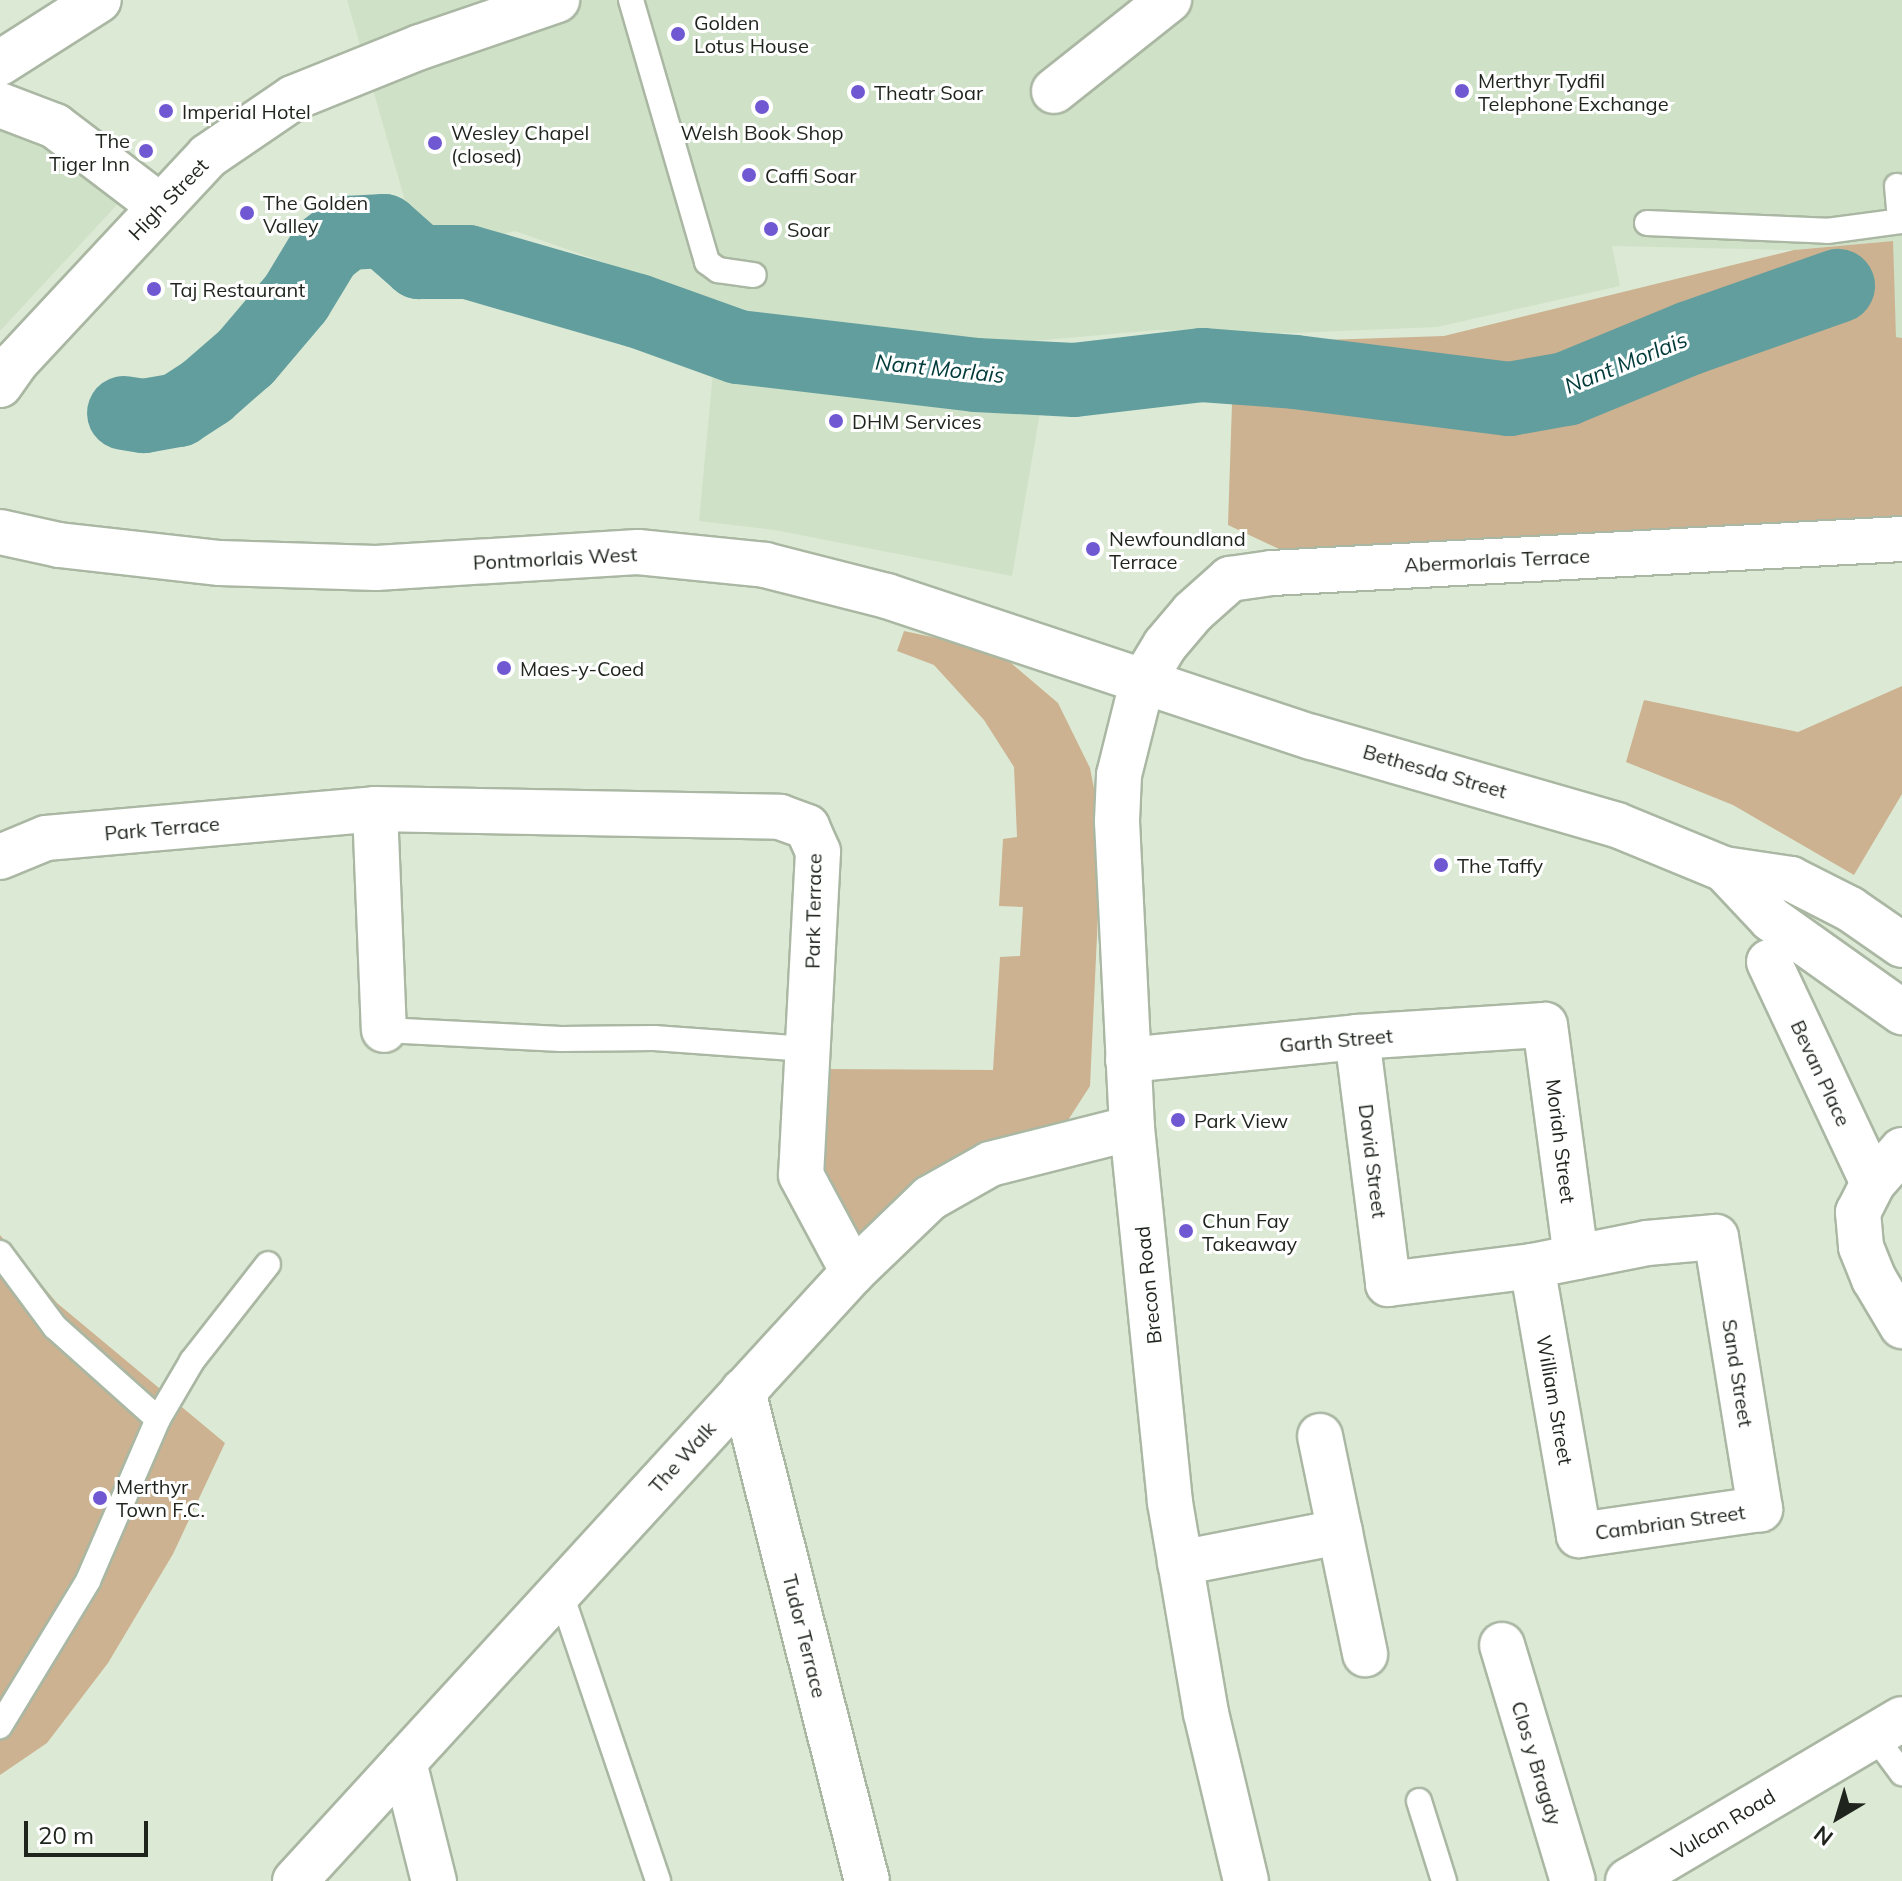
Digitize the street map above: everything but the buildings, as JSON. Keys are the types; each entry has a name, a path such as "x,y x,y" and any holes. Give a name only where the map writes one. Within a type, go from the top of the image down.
{"street":[{"path":"0,63 99,0"},
{"name":"High Street","path":"0,385 16,362 208,156 293,98 420,47 557,0"},
{"path":"1054,91 1169,0"},
{"path":"0,105 55,126 160,206"},
{"name":"Pontmorlais West","path":"0,532 59,545 220,563 376,568 638,552 765,565 887,596 1142,683"},
{"name":"Abermorlais Terrace","path":"1142,683 1165,645 1193,612 1230,579 1272,573 1902,539"},
{"name":"Bethesda Street","path":"1142,683 1312,737 1617,825 1724,869 1791,879 1850,909 1902,945"},
{"name":"Brecon Road","path":"1142,683 1119,775 1117,821 1132,1128 1170,1502 1206,1713 1246,1881"},
{"path":"375,809 384,1030"},
{"name":"Park Terrace","path":"0,857 46,838 375,809 780,817 807,827 818,852 801,1175 853,1272"},
{"name":"Bethesda Street","path":"1724,869 1771,919 1902,1012"},
{"name":"Bevan Place","path":"1769,962 1873,1183"},
{"name":"Garth Street","path":"1128,1060 1357,1037 1545,1025"},
{"name":"Moriah Street","path":"1545,1025 1576,1257"},
{"name":"David Street","path":"1357,1037 1388,1284 1532,1266"},
{"name":"The Walk","path":"295,1881 853,1272 930,1198 990,1164 1132,1128"},
{"path":"1902,1150 1873,1183 1858,1212 1861,1247 1874,1279 1902,1326"},
{"name":"Sand Street","path":"1576,1257 1647,1243 1716,1237 1760,1509"},
{"path":"1532,1266 1576,1257"},
{"name":"William Street","path":"1532,1266 1579,1535"},
{"name":"Tudor Terrace","path":"743,1391 867,1881"},
{"path":"1320,1436 1365,1654"},
{"name":"Cambrian Street","path":"1579,1535 1760,1509"},
{"path":"1180,1563 1340,1532"},
{"name":"Clos y Bragdy","path":"1502,1645 1573,1881"},
{"name":"Vulcan Road","path":"1628,1881 1887,1727"},
{"path":"404,1762 434,1881"}],"lane":[{"path":"631,0 707,262 718,270 754,275"},
{"path":"1647,223 1827,231 1901,221 1897,186"},
{"path":"384,1030 561,1039 654,1038 807,1049 808,1052"},
{"path":"0,1253 55,1327 158,1419"},
{"path":"0,1726 88,1581 158,1419 192,1361 268,1264"},
{"path":"560,1591 658,1881"},
{"path":"1887,1727 1902,1773"},
{"path":"1419,1801 1444,1881"}],"shaded area":[{"path":"347,0 1902,0 1902,338 1896,337 1892,241 1794,250 1612,246 1620,286 1437,327 1292,333 1157,330 932,350 898,335 780,324 515,231 421,256"},
{"path":"0,113 127,194 0,331"},
{"path":"1893,241 1896,337 1902,338 1902,531 1298,558 1228,525 1234,343 1444,336 1794,250"},
{"path":"714,361 953,387 1042,401 1012,576 774,530 699,521"},
{"path":"904,631 997,651 1058,703 1090,768 1102,829 1090,1086 1063,1128 858,1251 812,1173 825,1069 993,1070 1000,957 1020,956 1023,907 999,906 1003,839 1017,837 1014,767 984,720 934,665 897,651"},
{"path":"1902,686 1902,794 1854,875 1733,805 1626,762 1644,700 1798,732"},
{"name":"Merthyr Town F.C.","path":"0,1235 57,1303 225,1443 173,1554 108,1663 47,1743 0,1775"}],"waterway":[{"name":"Nant Morlais","path":"124,413 144,416 178,410 207,391 246,357 296,298 325,250 347,233 384,231 419,262 468,262 638,311 738,347 976,375 1074,380 1202,365 1295,372 1509,399 1566,389 1690,338 1838,286"}],"place":[{"name":"Golden Lotus House","path":"678,34"},
{"name":"Merthyr Tydfil Telephone Exchange","path":"1462,91"},
{"name":"Theatr Soar","path":"858,92"},
{"name":"Welsh Book Shop","path":"762,107"},
{"name":"Imperial Hotel","path":"166,111"},
{"name":"Wesley Chapel (closed)","path":"435,143"},
{"name":"The Tiger Inn","path":"146,151"},
{"name":"Caffi Soar","path":"749,175"},
{"name":"The Golden Valley","path":"247,213"},
{"name":"Soar","path":"771,229"},
{"name":"Taj Restaurant","path":"154,289"},
{"name":"DHM Services","path":"836,421"},
{"name":"Newfoundland Terrace","path":"1093,549"},
{"name":"Maes-y-Coed","path":"504,668"},
{"name":"The Taffy","path":"1441,865"},
{"name":"Park View","path":"1178,1120"},
{"name":"Chun Fay Takeaway","path":"1186,1231"},
{"name":"Merthyr Town F.C.","path":"100,1498"}]}
